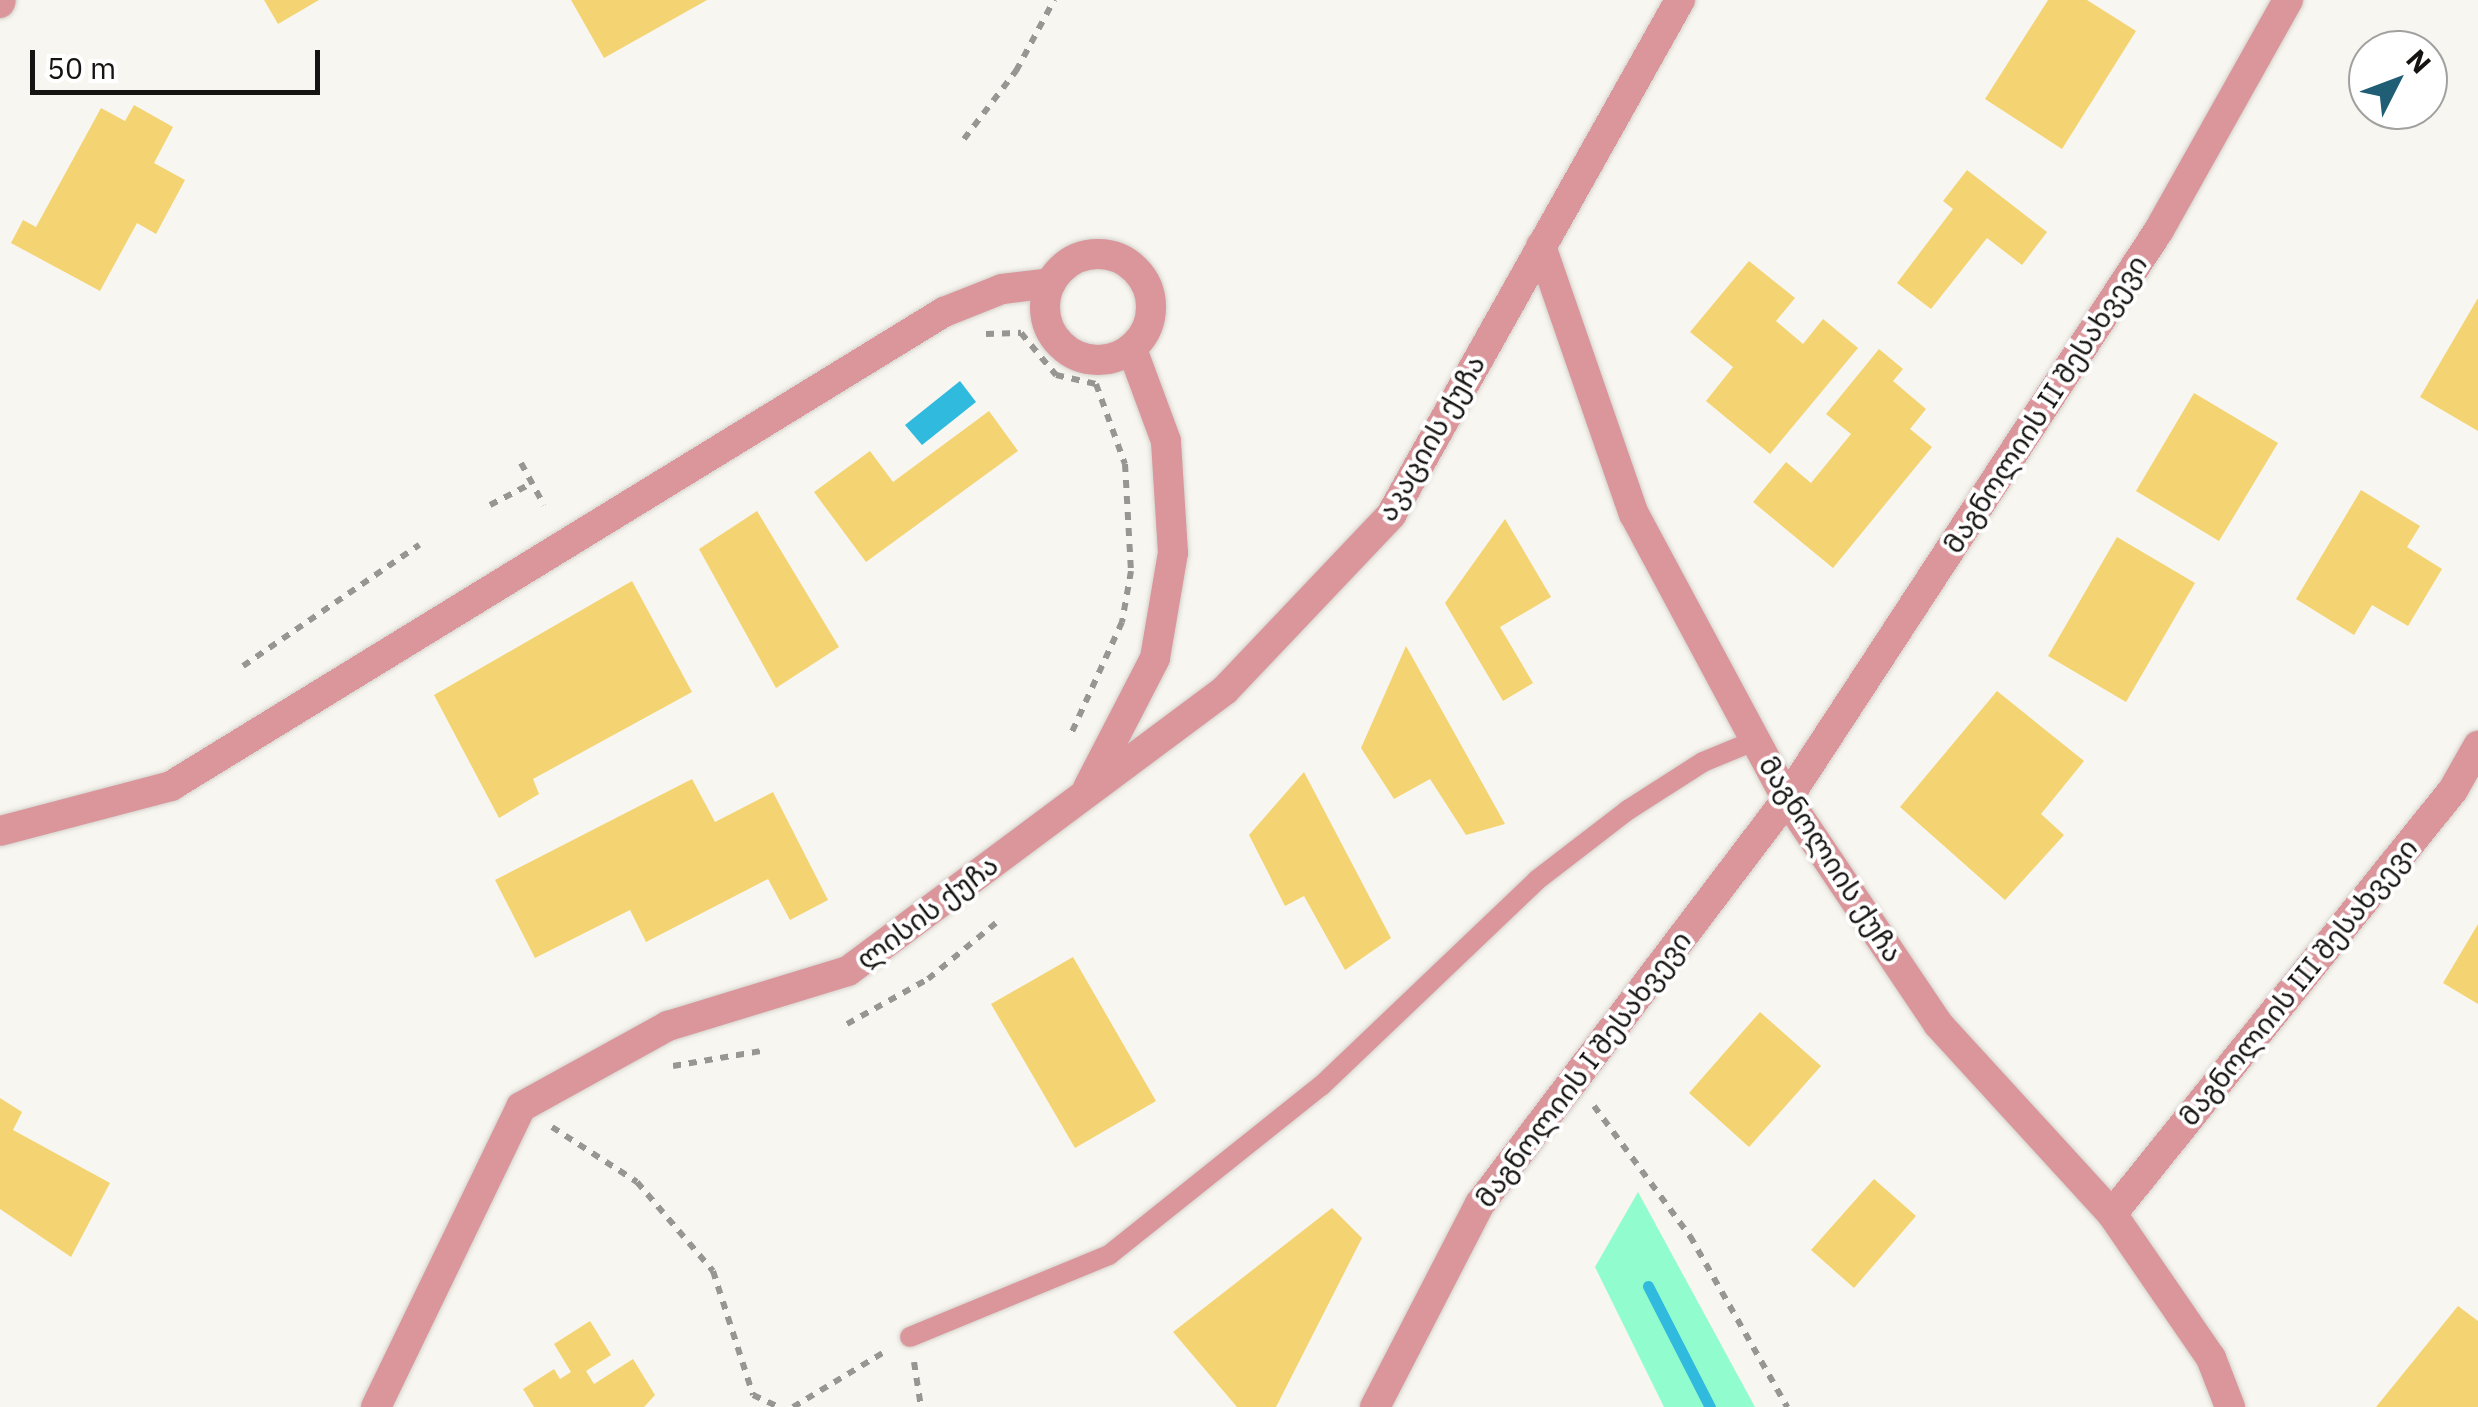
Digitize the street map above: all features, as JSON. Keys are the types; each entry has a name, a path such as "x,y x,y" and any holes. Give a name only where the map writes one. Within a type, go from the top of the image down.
{"street":[{"name":"აკაციის ქუჩა","path":"1084,795 1225,690 1391,515 1680,0"},
{"name":"მაგნოლიის II შესახვევი","path":"1787,799 2159,230 2288,0"},
{"name":"მაგნოლიის ქუჩა","path":"1541,246 1634,514 1787,799 1938,1024 2112,1214 2210,1358 2230,1407"},
{"path":"1091,254 1124,261 1147,286 1152,302 1144,336 1132,349 1092,360 1065,349 1045,312 1051,283 1060,269 1091,254"},
{"path":"0,831 170,786 944,312 1002,289 1051,283"},
{"name":"ლისის ქუჩა","path":"521,1107 668,1026 848,971 1084,795 1154,658 1174,552 1166,441 1132,349"},
{"name":"მაგნოლიის III შესახვევი","path":"2112,1214 2453,790 2478,746"},
{"name":"მაგნოლიის I შესახვევი","path":"1376,1407 1480,1204 1787,799"},
{"path":"376,1407 521,1107"}],"lane":[{"path":"910,1337 1109,1255 1322,1086 1537,880 1628,810 1703,762 1756,740"}],"path":[{"path":"964,139 1016,71 1054,0"},
{"path":"970,342 1022,333 1056,375 1096,384 1125,464 1131,571 1122,622 1070,734"},
{"path":"521,463 544,505"},
{"path":"490,506 532,483"},
{"path":"243,666 419,545"},
{"path":"847,1024 928,979 996,923"},
{"path":"674,1066 767,1050"},
{"path":"1574,1080 1690,1236 1788,1407"},
{"path":"521,1107 650,1197 713,1271 753,1395 778,1407"},
{"path":"793,1407 910,1337 921,1407"}],"green space":[{"path":"1638,1192 1755,1407 1664,1407 1595,1267"}],"water":[{"path":"960,381 976,402 922,445 905,425"}],"building":[{"path":"264,0 319,0 278,24"},
{"path":"571,0 707,0 604,58"},
{"path":"2048,0 2087,0 2136,31 2062,149 1985,99"},
{"path":"134,105 173,127 154,163 185,180 156,234 137,223 100,291 11,243 23,220 36,227 101,108 125,121"},
{"path":"1967,170 2047,232 2022,265 1987,238 1931,309 1897,283 1953,209 1943,201"},
{"path":"1749,261 1795,298 1776,321 1803,344 1823,319 1858,348 1770,454 1706,401 1733,367 1690,332"},
{"path":"2478,298 2478,431 2420,397"},
{"path":"1879,349 1903,369 1893,381 1926,409 1910,429 1932,447 1833,568 1753,502 1786,462 1811,483 1851,434 1826,414"},
{"path":"2194,393 2278,443 2219,541 2136,491"},
{"path":"989,411 1018,451 866,562 814,492 870,451 893,482"},
{"path":"2361,490 2420,526 2407,547 2442,569 2408,626 2372,605 2354,635 2296,599"},
{"path":"757,511 839,647 776,688 699,549"},
{"path":"1505,519 1551,597 1500,627 1533,683 1503,701 1445,603"},
{"path":"2117,537 2195,583 2126,702 2048,656"},
{"path":"632,581 692,692 533,779 539,794 499,818 434,695"},
{"path":"1406,646 1505,824 1466,835 1430,779 1394,799 1361,748"},
{"path":"1997,691 2084,761 2041,814 2064,835 2005,900 1900,807"},
{"path":"1304,772 1391,938 1345,970 1304,896 1285,906 1249,835"},
{"path":"692,779 715,822 773,792 828,900 790,920 768,879 646,942 630,910 535,958 495,880"},
{"path":"2478,924 2478,1004 2443,983"},
{"path":"1073,957 1156,1101 1075,1148 991,1004"},
{"path":"1760,1012 1821,1066 1749,1147 1689,1093"},
{"path":"0,1098 22,1112 13,1130 110,1183 71,1257 0,1209"},
{"path":"1874,1179 1916,1216 1854,1288 1811,1250"},
{"path":"1332,1208 1362,1238 1276,1407 1237,1407 1173,1332"},
{"path":"2458,1306 2478,1321 2478,1407 2376,1407"},
{"path":"590,1321 611,1355 586,1371 594,1384 633,1359 655,1395 644,1407 534,1407 523,1389 554,1369 560,1379 571,1372 554,1344"}],"waterway":[{"path":"1648,1286 1710,1407"}]}
